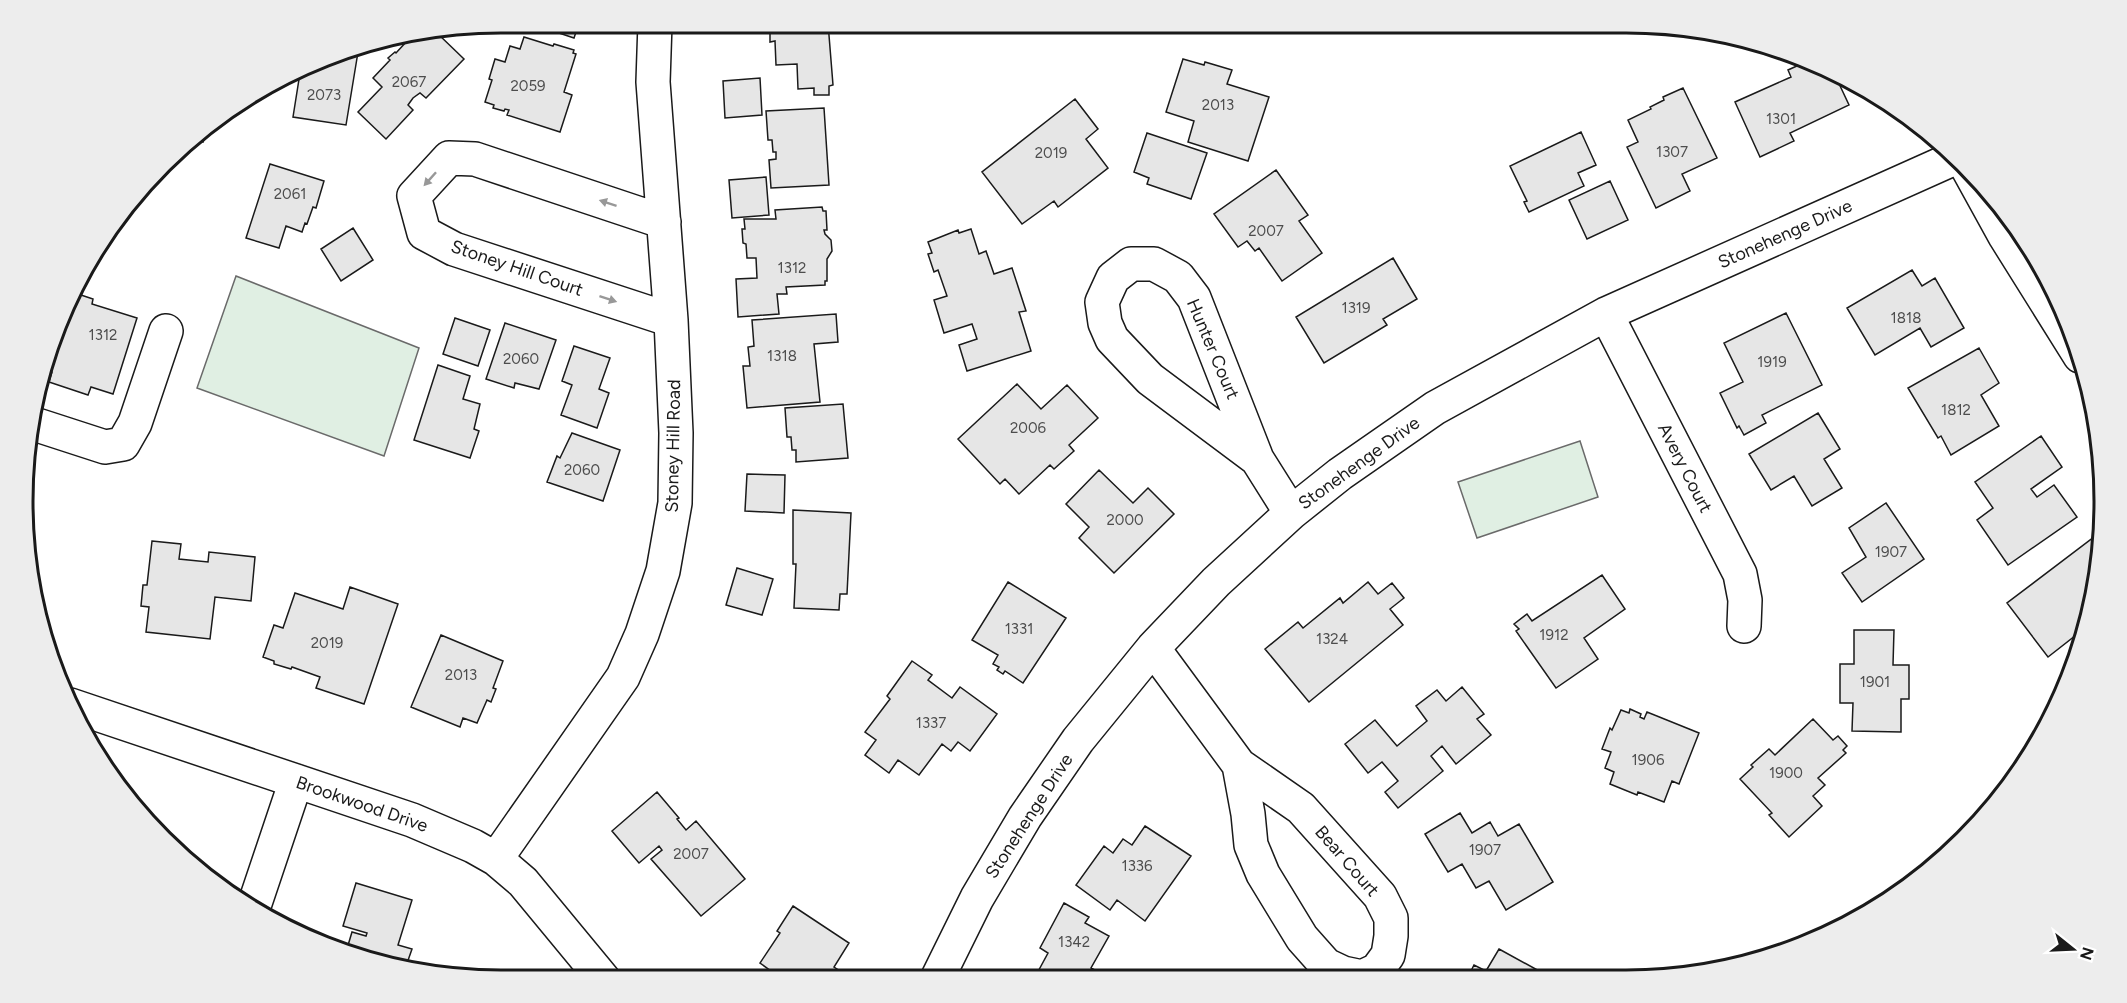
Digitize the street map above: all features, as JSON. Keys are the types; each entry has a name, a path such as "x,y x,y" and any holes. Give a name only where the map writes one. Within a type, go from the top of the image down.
{"street":[{"name":"Stoney Hill Road","path":"496,859 623,677 642,634 663,571 675,503 676,433 671,320 653,82 655,33"},
{"name":"Stoney Hill Court","path":"664,222 475,159 449,158 414,196 424,233 454,249 671,320"},
{"name":"Stonehenge Drive","path":"941,970 977,898 1025,817 1078,740 1153,648 1216,582 1291,513 1340,474 1435,408 1606,314 1946,160"},
{"path":"1988,205 2005,236 2046,295"},
{"name":"Hunter Court","path":"1257,459 1150,379 1112,339 1105,322 1102,302 1113,278 1131,264 1154,264 1178,277 1194,298 1257,459 1291,513"},
{"name":"Avery Court","path":"1606,314 1740,574 1745,600 1744,626"},
{"path":"39,426 105,447 123,444 135,423 166,331"},
{"name":"Bear Court","path":"1153,648 1239,765 1301,808 1380,896 1391,918 1391,936 1388,955 1377,970"},
{"name":"Brookwood Drive","path":"81,709 412,820 473,846 496,859 523,882 596,970"},
{"name":"Bear Court","path":"1239,765 1251,845 1263,874 1302,938 1326,965 1337,970"},
{"path":"256,900 296,781"}],"green space":[{"path":"236,276 419,348 384,456 197,388"},
{"path":"1580,441 1598,497 1477,538 1458,482"}],"building":[{"path":"559,33 576,33 574,38"},
{"path":"770,33 829,33 833,85 829,86 829,95 814,95 814,88 798,89 797,64 776,65 775,41 770,42"},
{"path":"441,37 464,59 426,98 420,93 413,98 408,105 413,110 386,139 358,112 382,87 373,78 390,60 388,58 405,43"},
{"path":"524,37 574,50 573,53 576,54 564,92 572,95 560,132 507,115 509,110 493,108 494,105 485,102 492,80 489,79 495,59 505,62 510,46 520,49"},
{"path":"357,56 346,125 293,117 299,79"},
{"path":"1183,59 1204,65 1205,62 1232,70 1227,84 1269,97 1248,161 1188,142 1194,121 1166,112"},
{"path":"1797,66 1839,85 1849,105 1790,133 1794,141 1760,157 1735,102 1791,77 1788,70"},
{"path":"760,78 762,115 725,118 723,81"},
{"path":"1683,88 1717,158 1682,174 1690,191 1656,208 1627,147 1638,142 1628,120 1651,109 1650,107 1664,100 1663,97"},
{"path":"1075,99 1098,129 1086,139 1108,168 1058,207 1054,201 1022,224 982,172"},
{"path":"824,108 829,185 771,188 769,160 776,159 776,152 773,152 772,140 768,140 766,111"},
{"path":"1581,132 1596,165 1578,173 1584,186 1529,212 1524,202 1527,201 1510,166"},
{"path":"1147,133 1207,153 1191,199 1147,184 1149,178 1134,172"},
{"path":"270,164 324,181 316,208 313,207 302,232 286,226 279,248 246,238"},
{"path":"1276,170 1308,215 1299,221 1322,253 1282,281 1259,248 1255,251 1247,241 1238,247 1214,214"},
{"path":"766,177 769,215 732,218 729,180"},
{"path":"1610,181 1628,220 1587,239 1569,200"},
{"path":"822,207 823,211 826,211 827,230 824,230 831,240 832,251 827,259 825,285 786,287 787,294 777,294 779,314 738,317 736,279 757,278 756,258 747,258 746,244 743,243 744,219 776,219 775,210"},
{"path":"353,228 373,260 341,281 321,249"},
{"path":"971,229 979,254 986,251 994,274 1012,268 1026,311 1019,312 1031,351 967,371 959,345 977,339 972,324 944,333 934,300 947,296 938,270 934,272 928,254 932,253 928,242 958,230 959,233"},
{"path":"1393,258 1417,299 1383,319 1387,325 1324,363 1296,317"},
{"path":"1912,270 1922,286 1935,278 1964,328 1931,347 1920,328 1875,355 1847,308"},
{"path":"81,295 93,299 92,304 137,318 113,394 91,387 88,395 49,382"},
{"path":"1786,313 1822,385 1762,415 1766,423 1744,435 1739,426 1737,428 1720,393 1743,382 1724,343"},
{"path":"836,314 838,342 814,344 820,402 747,408 743,366 750,366 748,347 754,346 752,320"},
{"path":"455,318 490,330 478,366 443,354"},
{"path":"505,323 556,340 539,389 515,383 514,388 486,379"},
{"path":"574,346 610,358 599,389 609,393 597,428 561,415 572,385 562,381"},
{"path":"1979,348 1999,383 1981,395 1999,426 1951,455 1941,436 1938,438 1908,388"},
{"path":"438,365 470,376 463,399 480,404 474,429 479,431 470,458 414,440"},
{"path":"1017,384 1041,409 1067,385 1098,418 1069,445 1074,451 1054,469 1050,465 1019,494 1005,479 1000,484 958,439"},
{"path":"843,404 848,458 796,462 796,450 792,450 791,437 787,437 785,408"},
{"path":"1818,413 1840,449 1824,459 1842,488 1812,506 1794,476 1771,490 1749,454"},
{"path":"572,433 620,450 603,501 547,482 557,456 560,458"},
{"path":"2041,436 2062,467 2031,489 2037,497 2054,485 2077,517 2008,565 1977,520 1993,508 1975,482"},
{"path":"1099,470 1133,503 1148,488 1174,514 1114,573 1079,538 1089,527 1066,504"},
{"path":"747,474 785,475 784,513 745,511"},
{"path":"1886,503 1924,559 1862,602 1842,573 1866,557 1849,528"},
{"path":"793,510 851,513 847,594 840,594 839,610 794,608 796,564 793,564"},
{"path":"2092,538 2085,593 2074,637 2048,657 2007,603"},
{"path":"152,541 181,544 179,559 208,562 209,552 255,557 251,601 215,597 210,639 146,632 149,607 141,606 143,585 147,585"},
{"path":"737,568 773,579 762,615 726,605"},
{"path":"1602,575 1625,609 1584,638 1598,659 1556,688 1516,631 1519,629 1514,624 1527,614 1532,621"},
{"path":"1008,582 1066,618 1023,683 1005,671 1003,674 997,670 999,667 993,664 998,655 972,640"},
{"path":"1368,582 1378,594 1392,583 1404,598 1390,609 1403,625 1309,702 1265,649 1298,622 1303,628 1340,598 1343,603"},
{"path":"350,587 398,604 364,704 316,688 320,677 292,667 291,669 274,664 274,661 263,657 274,625 283,628 295,593 343,609"},
{"path":"1854,630 1894,630 1893,665 1909,665 1909,699 1901,699 1901,732 1852,731 1853,703 1840,703 1840,664 1854,664"},
{"path":"441,635 503,661 493,688 496,689 491,702 487,700 477,723 463,718 460,727 411,707"},
{"path":"912,661 932,675 928,680 952,698 960,687 997,714 970,751 958,742 951,751 942,744 919,775 898,760 889,773 865,755 876,740 865,732 890,699 887,696"},
{"path":"1462,687 1484,714 1477,719 1491,735 1456,764 1442,746 1431,756 1443,771 1398,808 1385,792 1398,781 1382,762 1368,773 1345,744 1375,720 1397,746 1427,721 1416,706 1437,690 1446,701"},
{"path":"1630,709 1641,714 1640,717 1644,719 1647,712 1699,733 1679,784 1672,781 1664,802 1638,792 1637,795 1610,784 1614,772 1605,768 1611,752 1602,749 1610,728 1612,730 1621,710 1629,713"},
{"path":"1813,719 1833,740 1838,736 1847,746 1843,750 1846,753 1818,778 1825,785 1813,796 1822,806 1789,837 1769,815 1772,813 1740,779 1753,767 1751,765 1769,749 1775,755"},
{"path":"657,792 686,830 696,821 745,879 701,916 651,859 662,850 659,846 639,863 612,831"},
{"path":"1460,813 1472,833 1490,822 1498,836 1519,824 1553,882 1506,910 1489,881 1476,888 1462,864 1448,872 1425,834"},
{"path":"1145,826 1191,856 1145,921 1117,900 1110,910 1076,885 1104,846 1113,853 1123,839 1132,845"},
{"path":"356,883 412,900 398,945 412,949 408,961 348,944 352,932 366,936 367,933 343,926"},
{"path":"1064,903 1089,917 1085,923 1109,936 1091,968 1095,970 1039,970 1048,953 1040,948"},
{"path":"793,906 849,943 834,967 838,970 770,970 760,963 780,933 777,931"},
{"path":"1499,949 1537,970 1487,970"},
{"path":"1474,965 1484,970 1472,970"}]}
